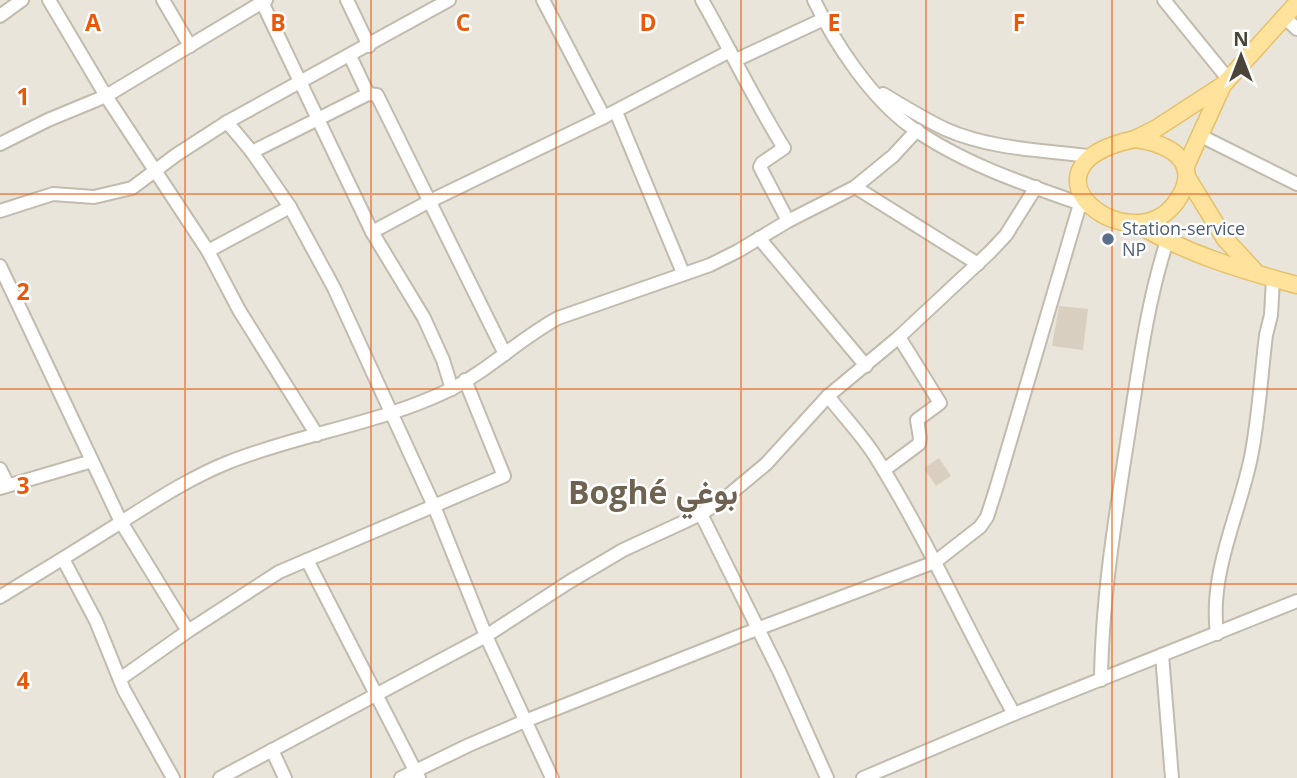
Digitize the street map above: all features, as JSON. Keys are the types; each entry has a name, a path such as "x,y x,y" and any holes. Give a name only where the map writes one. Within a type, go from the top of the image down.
{"main road":[{"path":"1297,3 1291,24 1226,83 1157,128 1089,156 1078,175 1077,185 1085,205 1117,221 1137,224 1208,259 1297,285"},
{"path":"1137,224 1163,215 1173,207 1185,187 1186,173 1226,83"},
{"path":"1135,139 1167,146 1176,153 1224,239 1266,276"}],"street":[{"path":"0,16 22,0"},
{"path":"49,0 106,96 208,251 239,310 317,435"},
{"path":"163,0 190,46"},
{"path":"347,0 369,46"},
{"path":"0,211 53,194 94,197 132,188 154,170 227,122 449,0"},
{"path":"543,0 610,115 683,273"},
{"path":"702,0 759,109 784,148 760,167 788,221"},
{"path":"401,778 417,774 525,721 935,562 974,534 987,517 1085,205 975,163 917,130 894,112 838,46 816,0"},
{"path":"1164,0 1226,83"},
{"path":"0,144 47,120 106,96 263,1 372,232 424,318 443,360 452,389"},
{"path":"372,232 430,201 733,56 824,19"},
{"path":"350,56 368,94"},
{"path":"873,89 946,129 980,140 1017,148 1089,156"},
{"path":"252,152 368,94 377,95 505,354"},
{"path":"227,122 252,152 290,207 334,288 434,506 486,636 552,778"},
{"path":"0,597 151,503 218,467 390,412 452,389 558,318 718,262 788,221 855,187 893,156 917,130"},
{"path":"1201,136 1297,184"},
{"path":"855,187 978,264"},
{"path":"220,778 486,636 623,550 701,514 766,464 828,396 899,337 978,264 1006,235 1036,187"},
{"path":"208,251 290,207"},
{"path":"759,238 866,366"},
{"path":"1101,680 1102,643 1116,514 1154,280 1167,241"},
{"path":"0,266 121,522 188,631"},
{"path":"1217,634 1215,617 1221,565 1251,459 1266,335 1271,315 1266,276"},
{"path":"884,470 919,444 917,420 940,403 899,337"},
{"path":"120,679 268,579 505,476 465,380"},
{"path":"828,396 884,470 1014,714"},
{"path":"0,469 4,487 92,461"},
{"path":"701,514 780,673 827,778"},
{"path":"63,559 96,621 120,679 173,778"},
{"path":"307,560 417,774"},
{"path":"863,778 1014,714 1297,601"},
{"path":"1162,655 1172,778"},
{"path":"272,750 285,778"}],"shaded area":[{"name":"Boghé بوغي","path":"0,0 1297,0 1297,778 0,778"}],"building":[{"path":"1059,306 1088,309 1083,350 1052,346"},
{"path":"939,458 951,476 936,486 924,468"}],"place":[{"name":"Station-service NP","path":"1108,239"}],"district":[{"name":"Boghé بوغي","path":"653,493"}]}
